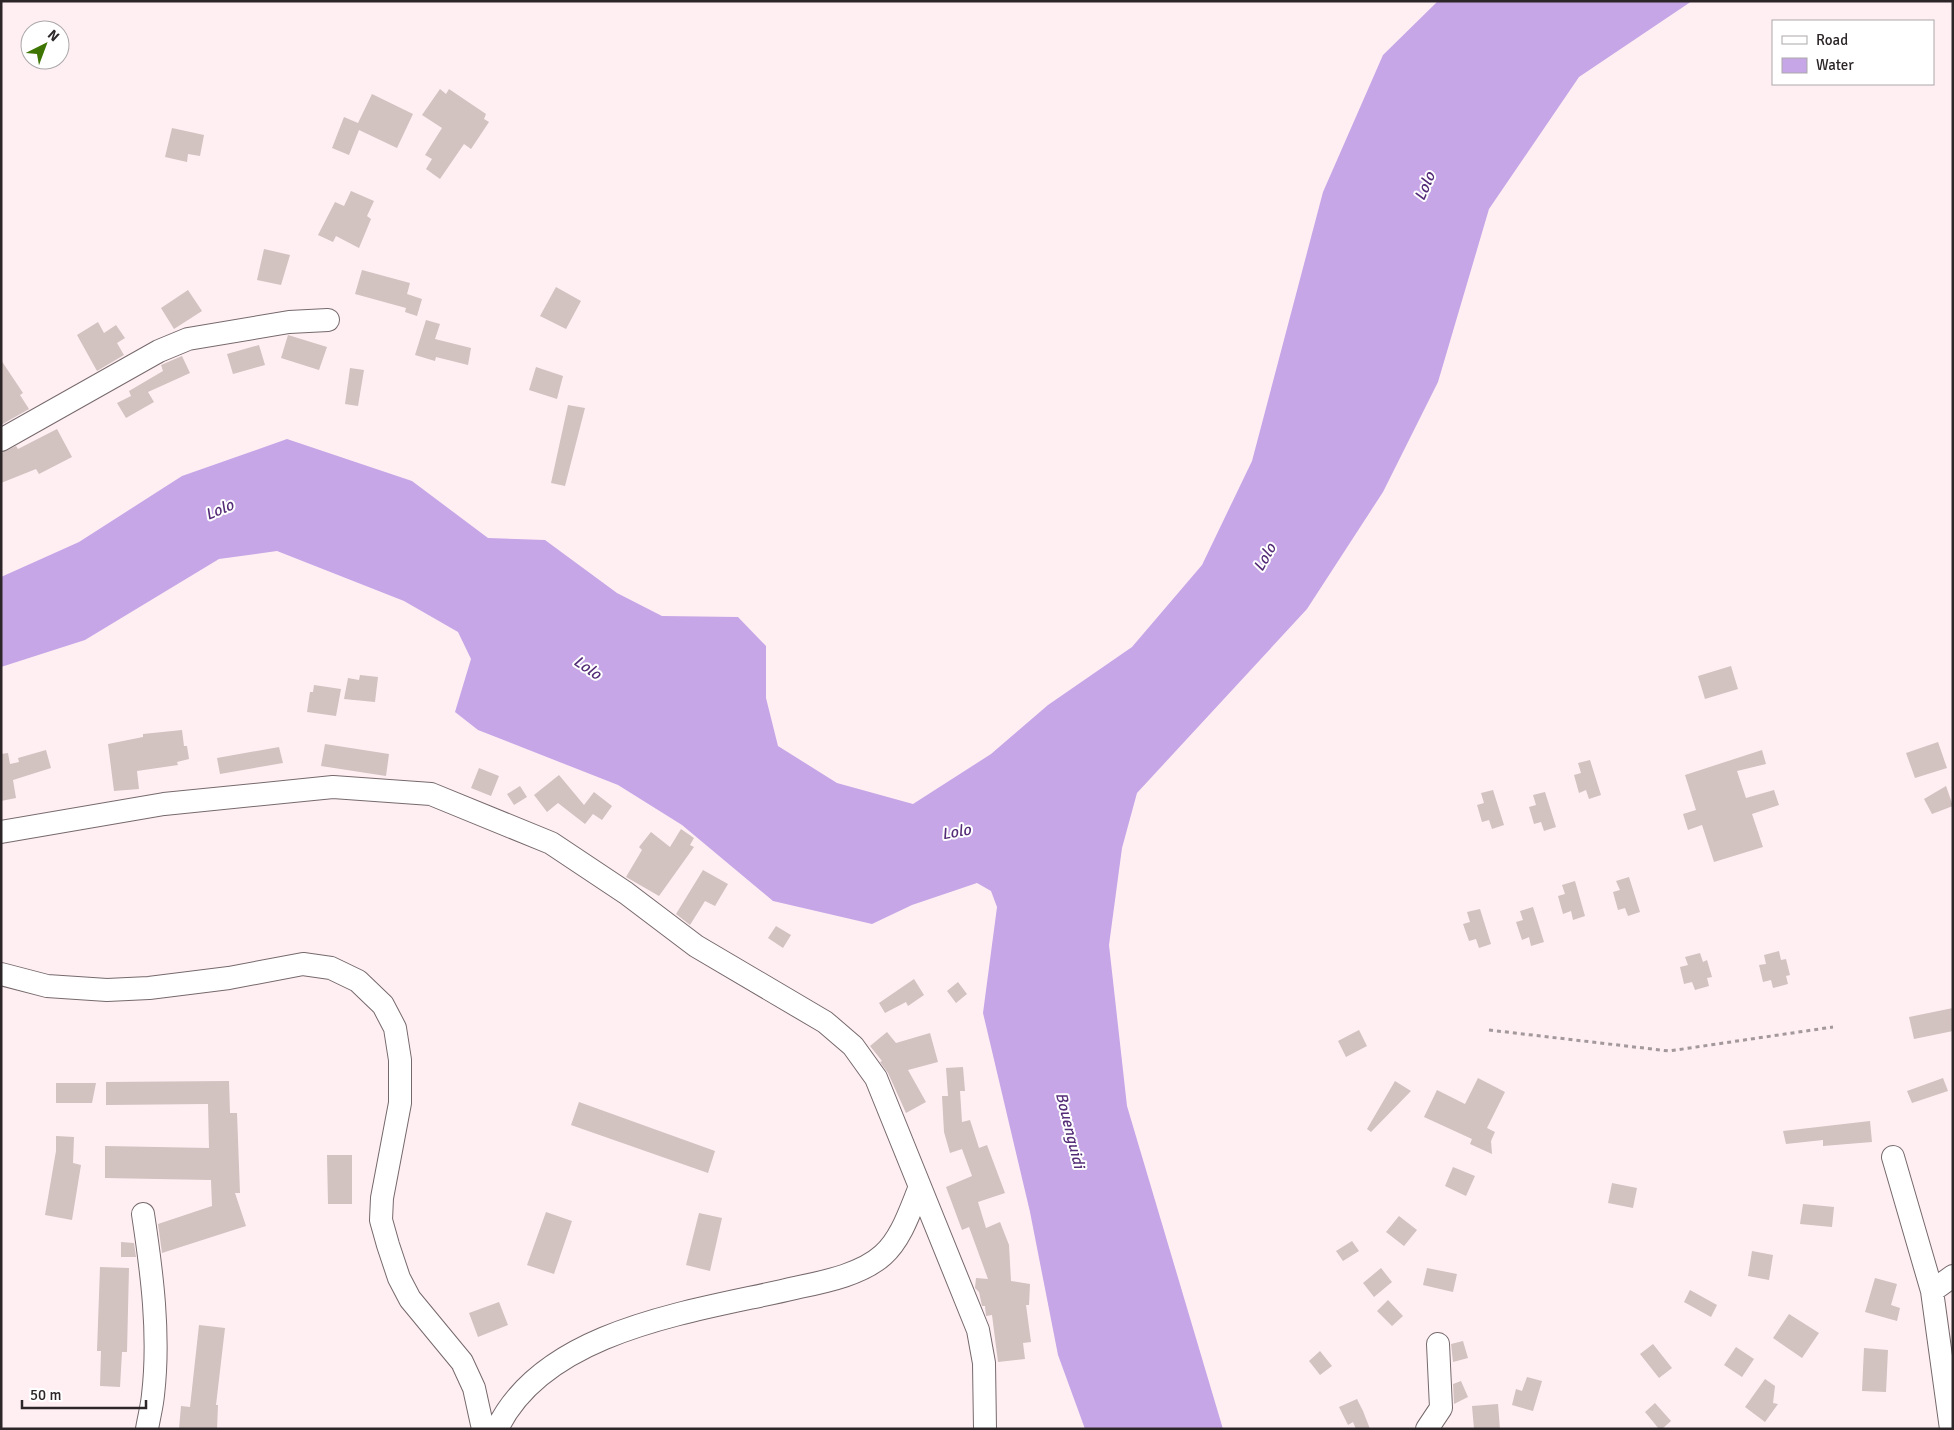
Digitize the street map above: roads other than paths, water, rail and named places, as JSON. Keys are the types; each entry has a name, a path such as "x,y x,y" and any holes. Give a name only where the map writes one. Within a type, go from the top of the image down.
{"street":[{"path":"1,440 159,351 188,339 289,322 328,320"},
{"path":"1,832 164,804 333,787 431,794 551,843 626,893 696,946 825,1022 853,1046 876,1078 919,1189 963,1289 978,1330 984,1363 985,1429"},
{"path":"1,974 47,986 124,989 229,978 304,964 331,968 358,981 383,1005 395,1028 400,1060 400,1103 382,1198 381,1220 399,1278 410,1299 462,1362 474,1388 483,1429"},
{"path":"1893,1157 1932,1291 1951,1429"},
{"path":"497,1429 506,1411 517,1397 541,1375 573,1354 616,1333 655,1320 818,1283 865,1266 883,1256 893,1244 919,1189"},
{"path":"143,1214 152,1284 155,1358 153,1395 147,1429"},
{"path":"1932,1291 1953,1276"},
{"path":"1427,1429 1441,1408 1438,1344"}],"water":[{"path":"1438,1 1692,1 1579,77 1489,209 1438,382 1383,492 1307,609 1137,793 1122,848 1109,945 1127,1106 1223,1429 1085,1429 1058,1355 1030,1212 983,1013 997,907 991,891 977,883 912,905 872,924 773,901 682,825 618,785 478,730 455,712 471,659 458,632 404,601 277,551 219,559 85,640 1,667 1,577 79,542 182,476 287,439 412,481 488,538 545,540 617,593 662,616 738,617 766,646 766,698 778,746 837,783 913,804 991,754 1048,705 1132,647 1202,565 1252,461 1323,192 1383,55"}],"water label":[{"name":"Lolo","path":"1424,186"},
{"name":"Lolo","path":"219,509"},
{"name":"Lolo","path":"1264,557"},
{"name":"Lolo","path":"588,667"},
{"name":"Lolo","path":"956,831"},
{"name":"Bouenguidi","path":"1071,1130"}]}
